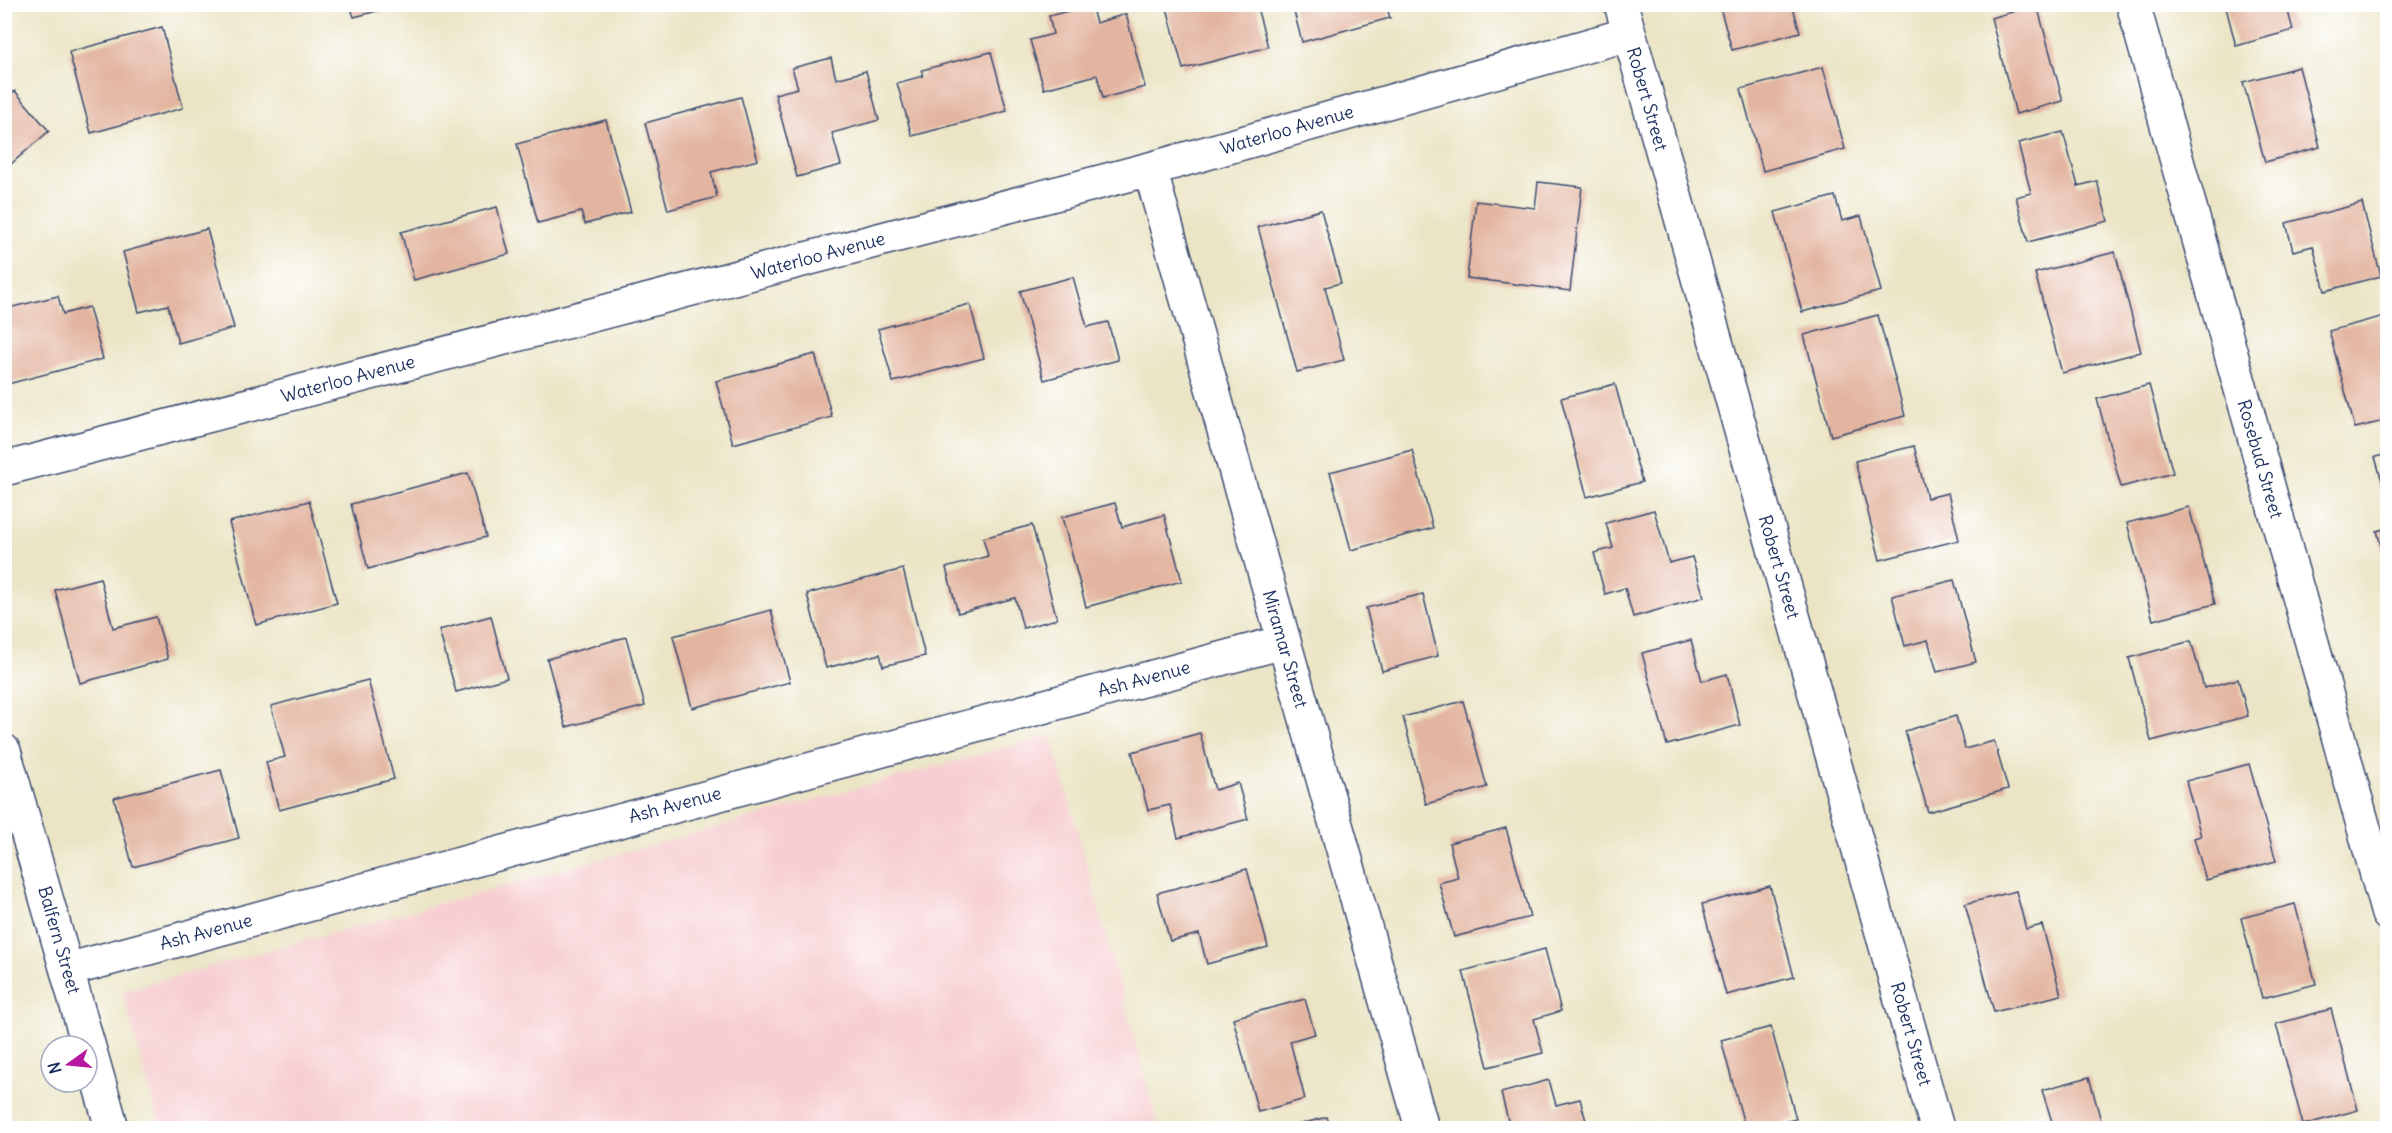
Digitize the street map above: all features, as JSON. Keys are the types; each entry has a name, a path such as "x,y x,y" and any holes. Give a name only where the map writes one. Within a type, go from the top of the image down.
{"street":[{"name":"Rosebud Street","path":"2133,4 2388,914"},
{"name":"Waterloo Avenue","path":"4,469 1150,168 1625,19"},
{"name":"Robert Street","path":"1625,19 1937,1128"},
{"name":"Miramar Street","path":"1150,168 1422,1128"},
{"name":"Ash Avenue","path":"67,970 1283,642"},
{"name":"Balfern Street","path":"4,751 112,1128"}],"shaded area":[{"path":"1051,735 1159,1128 160,1128 122,991"}],"building":[{"path":"1166,4 1256,4 1268,47 1183,69"},
{"path":"1292,4 1386,4 1390,18 1302,42"},
{"path":"1719,4 1792,4 1800,32 1732,50"},
{"path":"2225,4 2286,4 2293,30 2236,46"},
{"path":"350,5 391,5 392,7 354,17"},
{"path":"1091,5 1096,23 1126,14 1145,87 1103,98 1097,75 1044,89 1030,40 1053,34 1049,16"},
{"path":"2037,5 2063,101 2016,114 1991,18"},
{"path":"162,27 183,108 91,133 69,52"},
{"path":"991,52 1007,111 912,136 897,83 923,76 922,70"},
{"path":"831,58 836,79 866,71 879,120 832,133 841,165 797,177 775,94 798,88 792,68"},
{"path":"1823,67 1845,149 1763,171 1741,89"},
{"path":"2299,67 2320,147 2265,162 2243,82"},
{"path":"15,91 49,131 4,170 4,100"},
{"path":"741,97 758,160 711,172 717,197 668,210 645,123"},
{"path":"606,120 631,212 585,224 581,212 538,223 517,144"},
{"path":"2063,132 2078,186 2097,181 2108,221 2028,242 2016,197 2031,193 2018,143"},
{"path":"1538,182 1582,187 1570,291 1467,278 1476,201 1535,208"},
{"path":"1835,196 1842,221 1861,216 1881,291 1802,312 1775,212"},
{"path":"2362,203 2381,276 2325,291 2313,246 2293,251 2286,223"},
{"path":"497,207 509,254 414,280 401,232"},
{"path":"1321,210 1341,283 1325,287 1344,360 1297,372 1258,227"},
{"path":"207,229 234,328 178,343 168,305 139,312 123,252"},
{"path":"2115,252 2141,352 2062,373 2035,273"},
{"path":"1073,277 1087,327 1108,322 1118,360 1044,380 1020,291"},
{"path":"58,296 63,314 89,307 103,359 4,385 4,309"},
{"path":"970,304 984,358 893,382 878,329"},
{"path":"1878,315 1905,416 1831,436 1804,335"},
{"path":"2388,315 2388,420 2355,428 2329,331"},
{"path":"815,354 832,417 733,444 716,381"},
{"path":"1615,384 1642,482 1587,497 1561,398"},
{"path":"2149,385 2173,473 2121,487 2097,399"},
{"path":"1914,446 1927,498 1948,493 1959,540 1880,560 1855,461"},
{"path":"1412,450 1433,528 1351,550 1330,472"},
{"path":"2388,454 2388,499 2387,499 2375,457"},
{"path":"468,473 486,537 368,569 351,504"},
{"path":"309,501 337,603 256,625 229,522"},
{"path":"1115,503 1122,527 1164,515 1182,581 1086,607 1062,517"},
{"path":"2189,507 2215,604 2153,620 2127,523"},
{"path":"1654,510 1669,563 1692,557 1704,597 1633,617 1625,588 1605,594 1594,553 1613,548 1606,523"},
{"path":"1032,525 1057,619 1023,628 1015,598 958,613 946,568 988,556 983,538"},
{"path":"2388,528 2388,564 2386,564 2377,531"},
{"path":"903,569 925,656 883,666 880,654 826,668 807,594"},
{"path":"100,578 113,628 156,617 168,659 80,683 55,590"},
{"path":"1954,580 1976,662 1937,672 1928,640 1905,646 1892,596"},
{"path":"1423,594 1438,656 1382,671 1366,608"},
{"path":"771,610 790,682 692,708 673,636"},
{"path":"491,616 507,678 456,692 439,630"},
{"path":"626,637 645,706 566,727 547,659"},
{"path":"1691,640 1702,681 1727,674 1740,725 1667,745 1642,653"},
{"path":"2191,641 2204,688 2238,679 2248,716 2151,741 2129,658"},
{"path":"368,680 394,779 279,810 266,762 285,757 271,706"},
{"path":"1463,701 1487,787 1426,804 1403,717"},
{"path":"1956,716 1965,749 1994,741 2008,789 1928,812 1905,731"},
{"path":"1200,733 1215,790 1238,783 1248,819 1178,838 1170,805 1148,810 1132,752"},
{"path":"2249,764 2276,861 2206,880 2194,838 2201,836 2186,781"},
{"path":"221,770 239,838 133,867 114,798"},
{"path":"1506,828 1530,917 1454,937 1439,883 1458,878 1449,843"},
{"path":"1247,869 1268,947 1207,964 1199,934 1170,941 1157,893"},
{"path":"1770,886 1794,977 1726,995 1702,904"},
{"path":"2016,891 2026,929 2042,925 2061,995 1994,1012 1965,904"},
{"path":"2295,904 2316,984 2262,998 2241,918"},
{"path":"1545,949 1561,1011 1534,1019 1543,1053 1488,1067 1463,971"},
{"path":"1305,999 1315,1034 1290,1041 1305,1099 1258,1112 1233,1018"},
{"path":"2331,1009 2358,1110 2303,1125 2276,1024"},
{"path":"1771,1027 1796,1119 1759,1128 1745,1128 1721,1040"},
{"path":"2089,1077 2103,1128 2054,1128 2042,1090"},
{"path":"1549,1080 1556,1105 1580,1099 1588,1128 1510,1128 1501,1093"},
{"path":"1327,1117 1331,1128 1286,1128"}]}
